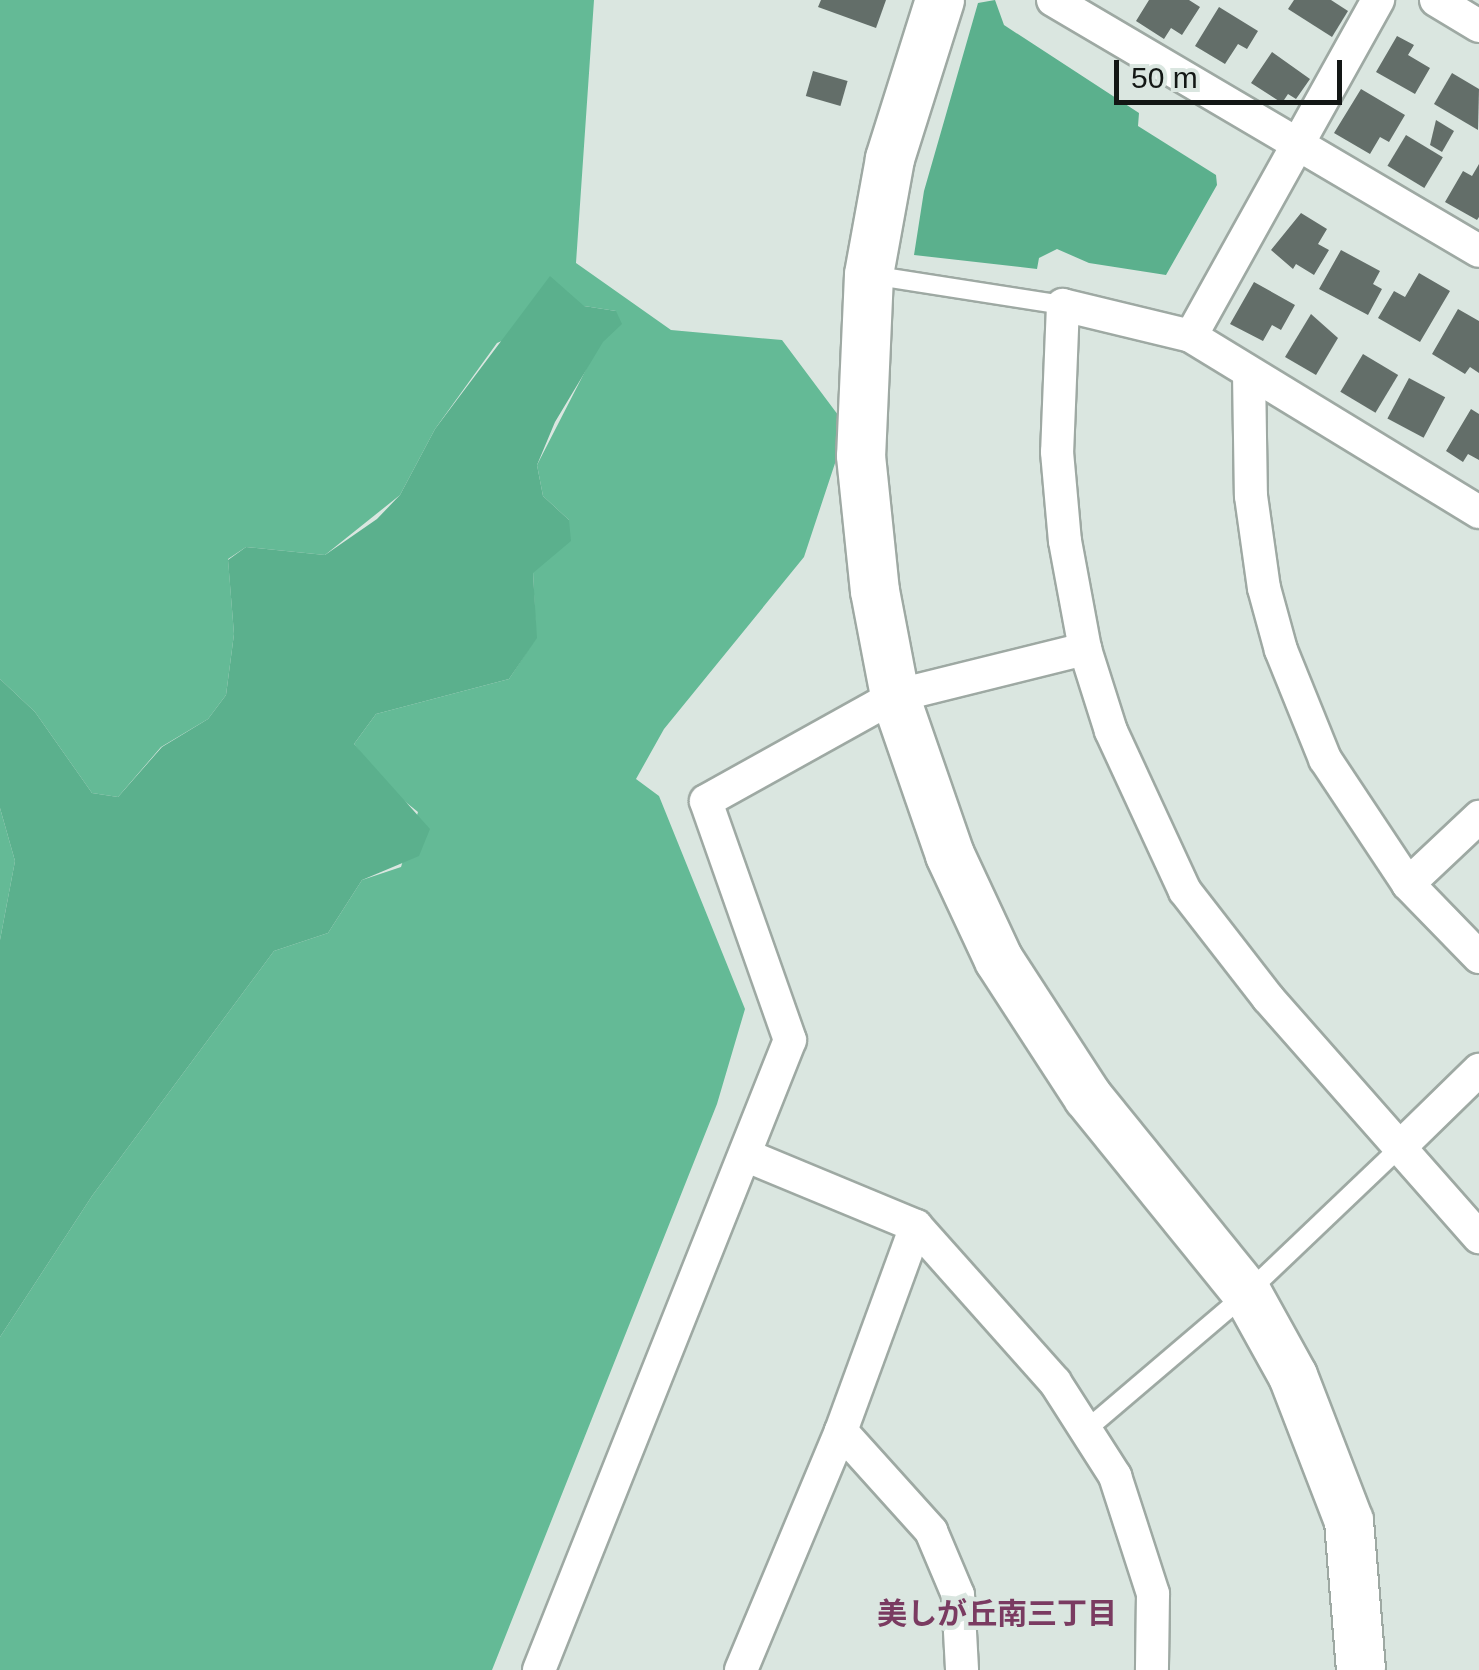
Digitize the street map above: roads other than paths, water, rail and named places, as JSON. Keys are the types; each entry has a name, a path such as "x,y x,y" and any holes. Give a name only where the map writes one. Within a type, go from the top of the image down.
{"street":[{"path":"940,0 890,159 869,275 861,456 875,591 896,696 950,854 999,960 1088,1097 1247,1292 1293,1376 1350,1521 1361,1670"},
{"path":"1053,0 1479,251"},
{"path":"1191,336 1378,0"},
{"path":"1436,0 1479,26"},
{"path":"1479,512 1191,336 1063,305 1057,452 1064,541 1085,650 1111,731 1185,891 1399,1148 1479,1237"},
{"path":"1248,373 1252,496 1264,588 1282,650 1325,759 1408,884 1479,957"},
{"path":"539,1670 790,1040 706,801 896,696 1085,650"},
{"path":"1408,884 1479,817"},
{"path":"1399,1148 1479,1070"},
{"path":"745,1155 916,1226 1056,1382 1115,1476 1154,1594 1152,1670"},
{"path":"742,1670 841,1431 916,1226"},
{"path":"841,1431 931,1530 958,1595 962,1670"}],"lane":[{"path":"869,275 1063,305"},
{"path":"1086,1430 1247,1292 1399,1148"}],"district":[{"name":"美しが丘南三丁目","path":"997,1614"}]}
